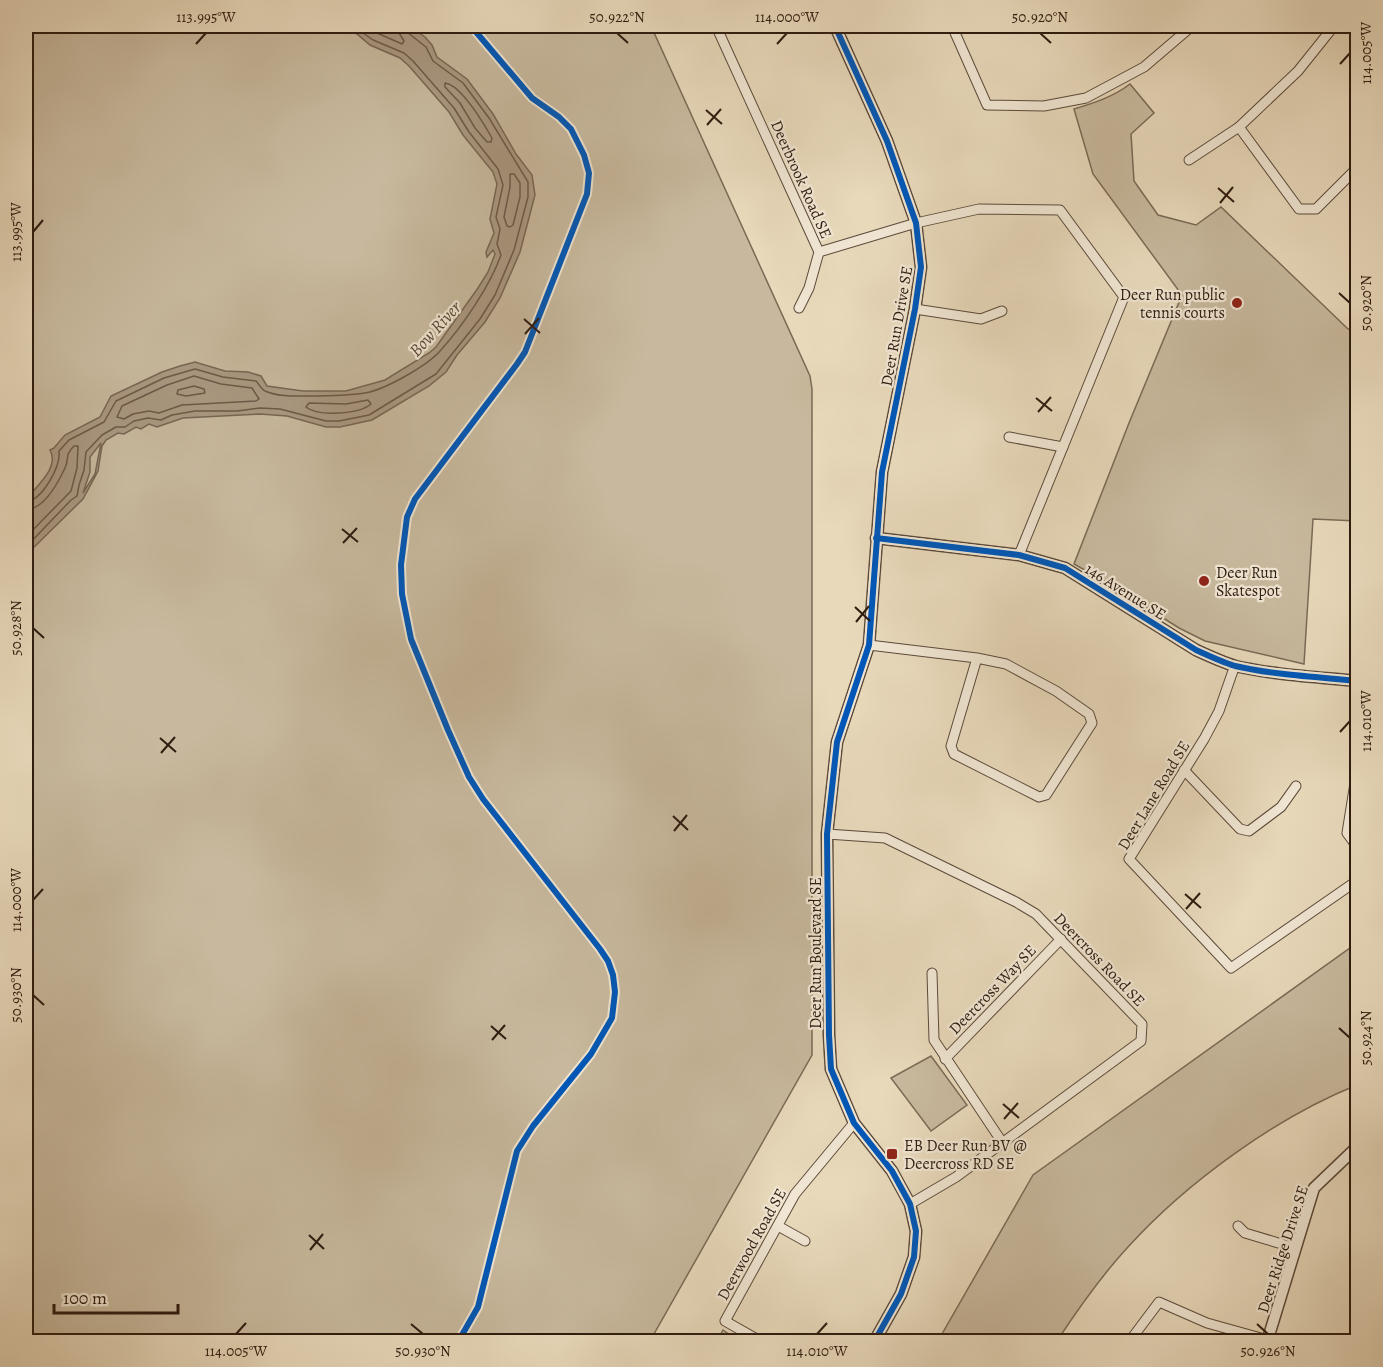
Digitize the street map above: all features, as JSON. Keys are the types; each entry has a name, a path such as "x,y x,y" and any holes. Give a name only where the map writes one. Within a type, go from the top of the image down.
{"street":[{"name":"Deerbrook Road SE","path":"716,26 819,252 916,223 979,209 1060,210 1124,297 1063,447"},
{"name":"Deer Run Drive SE","path":"835,26 887,141 916,223 921,267 915,309 882,472 876,538"},
{"path":"952,26 987,105 1044,106 1086,98 1144,67 1192,26"},
{"path":"1174,26 1183,34"},
{"path":"1190,160 1239,127 1298,71 1334,26"},
{"path":"1239,127 1299,209 1316,209 1358,167"},
{"path":"799,308 809,288 819,252"},
{"path":"915,309 981,319 1002,311"},
{"path":"1009,437 1063,447 1019,555"},
{"name":"146 Avenue SE","path":"876,538 1019,555 1065,568 1196,650 1234,665 1358,681"},
{"name":"Deer Run Boulevard SE","path":"874,1341 901,1294 914,1257 916,1231 910,1203 892,1171 854,1123 831,1069 827,834 837,742 869,645 876,538"},
{"path":"869,645 977,658 1006,664 1056,691 1089,714 1092,723 1047,795 1039,797 954,754 951,746 977,658"},
{"name":"Deer Lane Road SE","path":"1234,665 1219,711 1129,859 1231,968 1358,880"},
{"path":"1358,764 1347,833 1358,848"},
{"path":"1184,770 1240,829 1249,831 1281,807 1296,786"},
{"name":"Deercross Road SE","path":"827,834 885,838 1017,902 1036,914 1142,1024 1141,1041 956,1177 910,1203"},
{"name":"Deercross Way SE","path":"945,1059 1061,939"},
{"path":"932,973 934,1040 1002,1142"},
{"name":"Deerwood Road SE","path":"762,1341 725,1321 795,1194 854,1123"},
{"name":"Deer Ridge Drive SE","path":"1268,1341 1314,1188 1358,1146"},
{"path":"778,1226 805,1241"},
{"path":"1238,1226 1245,1233 1295,1248"},
{"path":"1129,1341 1159,1302 1207,1323 1268,1341"}],"shaded area":[{"path":"26,26 651,26 810,376 812,389 812,1055 650,1341 26,1341"},
{"path":"1130,84 1154,113 1131,134 1134,181 1158,215 1196,225 1221,207 1357,335 1357,521 1313,519 1304,664 1205,641 1179,628 1074,564 1182,295 1093,174 1074,109 1110,96"},
{"path":"1357,943 1357,1085 1327,1098 1265,1133 1177,1199 1118,1258 1057,1341 938,1341 1033,1175"},
{"path":"931,1056 967,1105 931,1131 891,1078"},
{"path":"723,1330 733,1337 747,1341 717,1341"}],"water":[{"path":"340,26 409,26 425,37 432,45 437,57 467,79 493,114 516,154 532,175 535,195 520,252 500,298 485,322 446,372 429,386 372,420 340,427 326,427 287,416 260,414 183,418 157,427 149,424 141,429 136,427 124,434 118,433 106,440 102,446 98,471 83,499 26,555 26,500 49,470 52,463 50,450 65,435 100,417 111,396 162,372 195,362 225,371 248,372 261,376 267,386 303,391 346,391 385,380 436,347 478,288 495,254 493,250 487,257 486,252 494,233 490,219 497,184 493,172 463,135 449,112 409,66 400,58 370,45 357,34","holes":["101,443 95,474 83,493 90,472 90,457"]}],"cycle path":[{"path":"458,1342 478,1307 517,1151 533,1126 591,1054 612,1018 615,992 613,975 600,949 483,799 469,777 411,639 402,594 401,565 407,517 415,499 525,352 587,194 589,173 584,155 571,129 559,117 532,98 471,26"},
{"path":"835,26 887,141 916,223 921,267 915,309 882,472 869,645 837,742 827,834 831,1069 854,1123 892,1171 910,1204 916,1231 914,1257 901,1294 874,1342"},
{"path":"876,538 1019,555 1065,568 1196,650 1225,663 1265,672 1358,681"}],"place":[{"name":"Deer Run public tennis courts","path":"1237,303"},
{"name":"Deer Run Skatespot","path":"1204,581"},
{"name":"EB Deer Run BV @ Deercross RD SE","path":"892,1154"}],"water label":[{"name":"Bow River","path":"435,329"}]}
